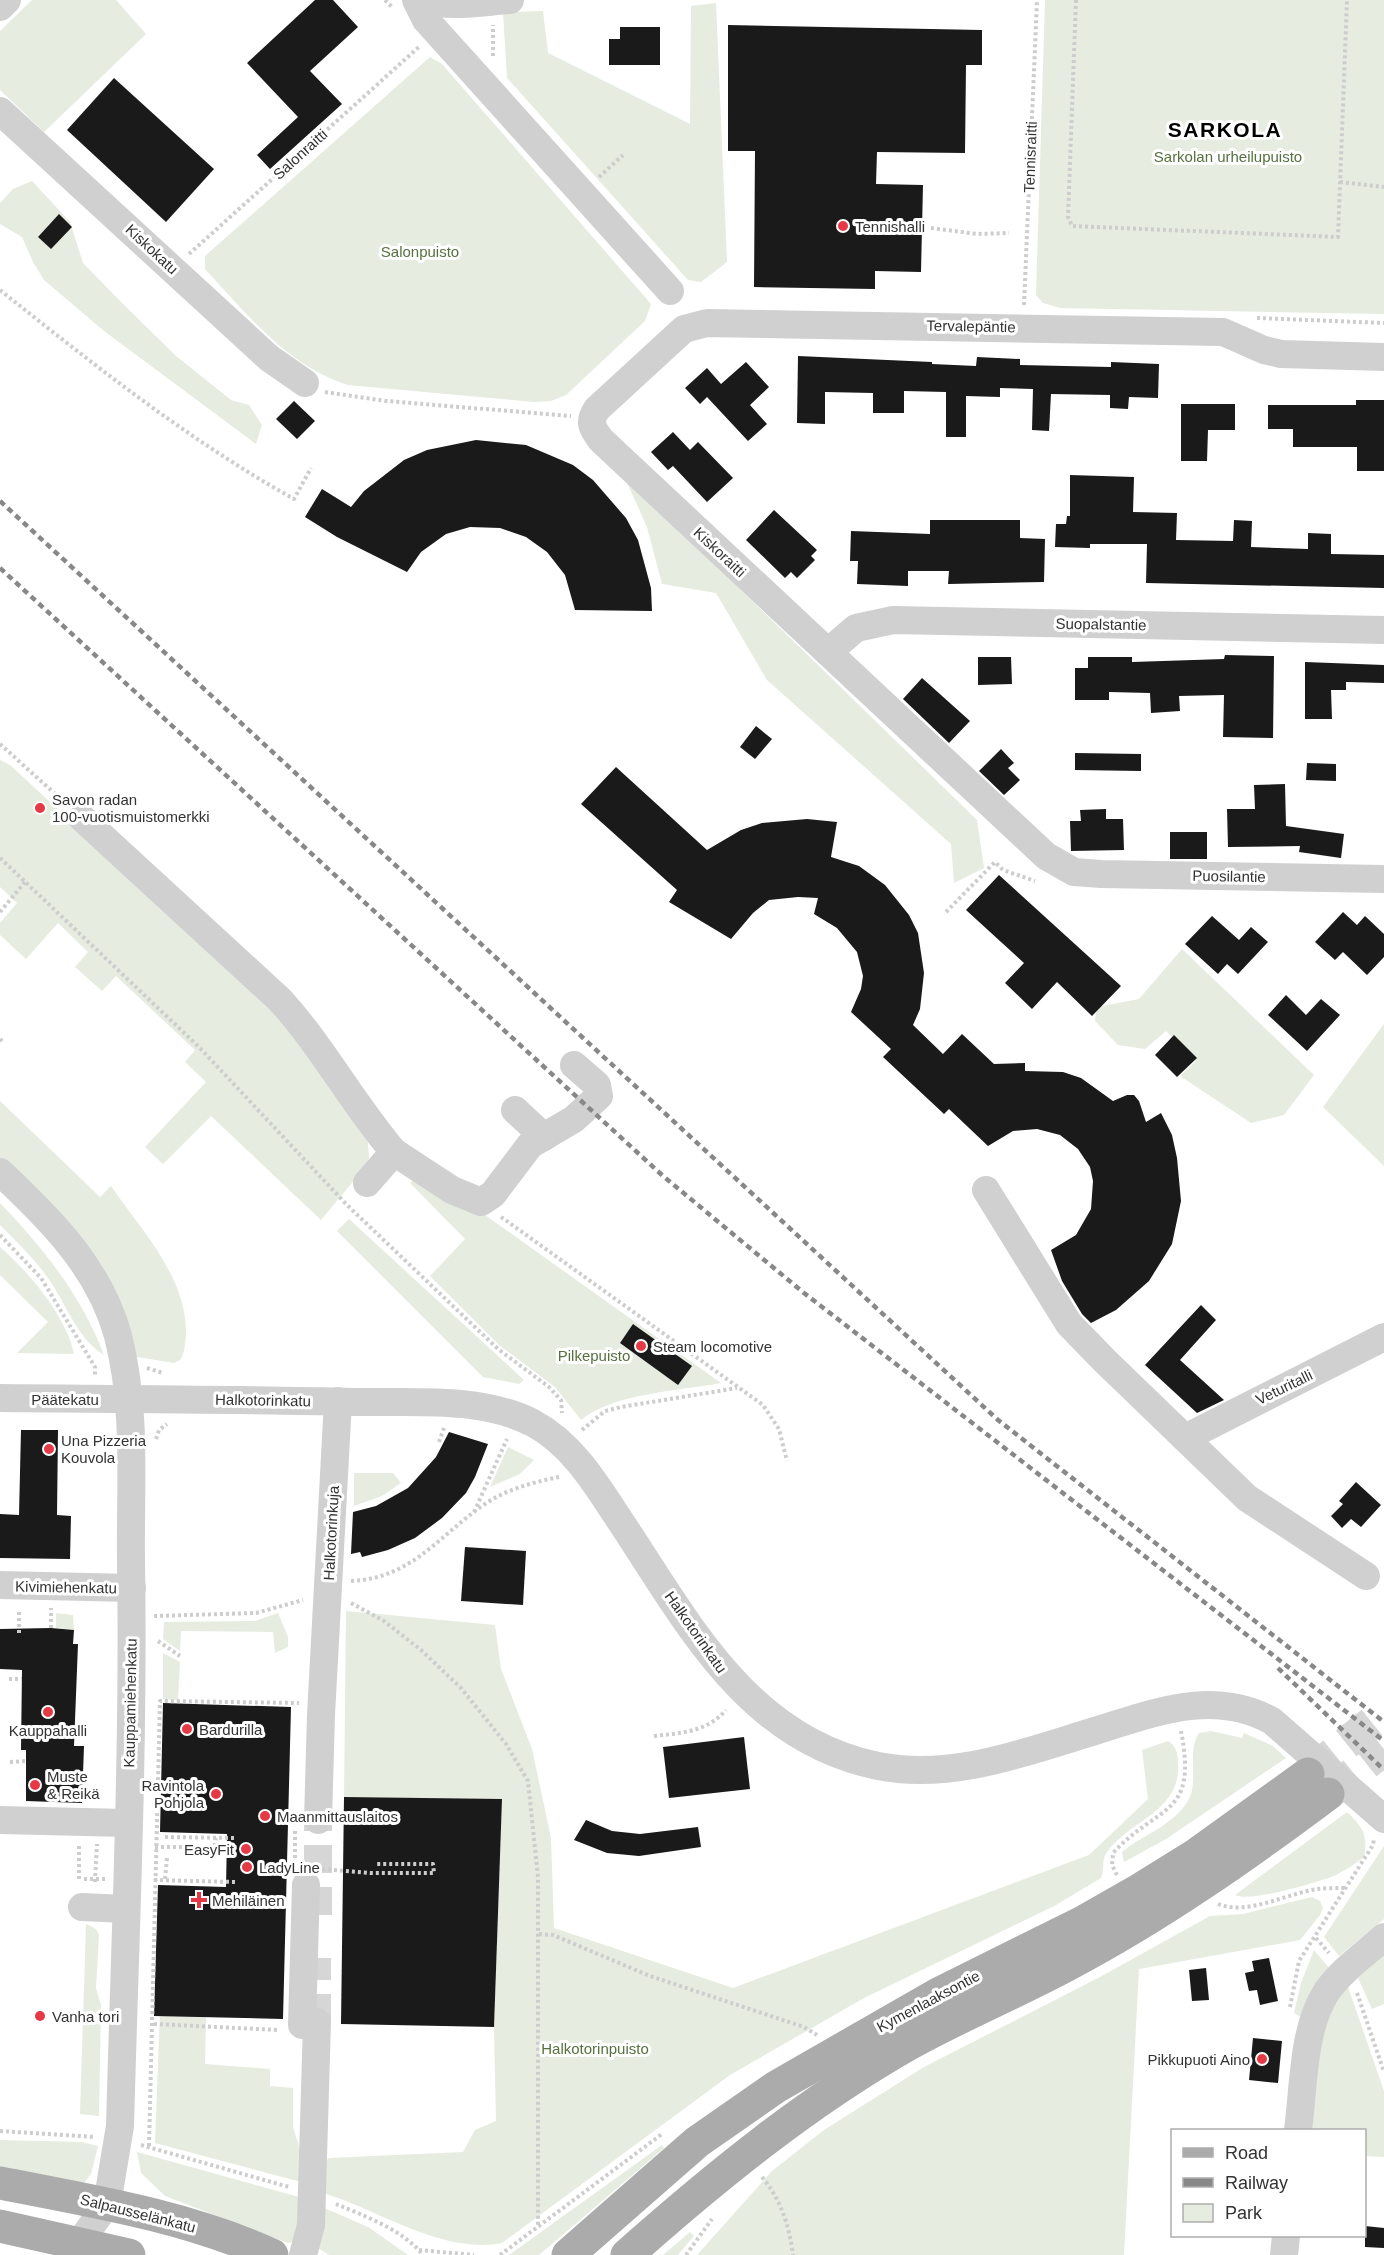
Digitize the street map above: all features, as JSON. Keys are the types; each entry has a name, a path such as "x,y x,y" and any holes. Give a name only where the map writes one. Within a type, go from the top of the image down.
{"main road":[{"name":"Kymenlaaksontie","path":"568,2255 697,2142 776,2087 928,2000 1081,1923 1140,1890 1251,1817 1318,1784 1243,1858 1152,1916 1068,1965 909,2044 825,2098 749,2151 627,2255"},
{"name":"Salpausselänkatu","path":"0,2183 173,2219 245,2243 272,2255"},
{"path":"0,2226 80,2242 129,2255"}],"street":[{"path":"0,7 7,0"},
{"path":"416,0 426,21 670,291"},
{"path":"423,0 436,3 490,2"},
{"name":"Kiskokatu","path":"0,111 269,358 305,383"},
{"name":"Tervalepäntie","path":"591,418 597,409 684,329 707,323 1046,327 1223,332 1264,350 1281,354 1384,357"},
{"name":"Kiskoraitti","path":"591,418 592,429 601,440 1046,856 1074,872"},
{"name":"Suopalstantie","path":"828,652 856,628 893,620 1384,630"},
{"path":"82,818 280,1000 309,1033 359,1107 394,1152 452,1190 481,1202 493,1194 530,1145 581,1114 599,1096 597,1085 574,1065"},
{"name":"Puosilantie","path":"1074,872 1384,879"},
{"path":"515,1110 544,1137"},
{"path":"368,1183 394,1152"},
{"name":"Kauppamiehenkatu","path":"0,1172 51,1220 82,1260 104,1299 118,1335 129,1399 132,1588 120,2126 107,2204"},
{"path":"986,1190 1069,1324 1247,1498 1366,1576"},
{"name":"Veturitalli","path":"1185,1438 1384,1337"},
{"name":"Päätekatu","path":"0,1398 129,1399"},
{"name":"Halkotorinkatu","path":"129,1399 338,1401 480,1406 515,1415 550,1434 579,1461 711,1656 737,1688 789,1729 851,1758 901,1769 956,1768 1003,1758 1158,1711 1206,1703 1226,1704 1258,1713 1272,1720 1299,1743 1379,1825"},
{"name":"Halkotorinkuja","path":"307,1824 325,1664 338,1401"},
{"name":"Kivimiehenkatu","path":"10,1594 132,1588"},
{"path":"0,1820 127,1822"},
{"path":"300,1876 302,2026 312,2194 311,2225 303,2255"},
{"path":"88,1908 125,1909"},
{"path":"1298,2129 1308,2046 1316,2016 1327,1992 1384,1937"},
{"path":"80,2242 107,2204"},
{"path":"1284,2255 1286,2237"}],"path":[{"name":"Tennisraitti","path":"1024,313 1037,0"},
{"path":"1076,0 1068,217 1072,226 1338,237 1347,0"},
{"path":"490,2 492,93"},
{"name":"Salonraitti","path":"173,268 427,40"},
{"path":"1340,182 1384,187"},
{"path":"931,228 977,234 1009,233"},
{"path":"0,290 103,371 220,455 277,490 294,499 311,468"},
{"path":"305,383 329,393 378,400 591,418"},
{"path":"0,744 82,818"},
{"path":"0,858 199,1047 348,1205 498,1349 549,1388 561,1400 562,1417"},
{"path":"946,912 994,862 1003,870 1035,881"},
{"path":"0,912 26,882"},
{"path":"481,1202 763,1405 779,1429 787,1461"},
{"path":"0,1235 40,1278 65,1315 95,1367 94,1385"},
{"path":"579,1432 605,1412 621,1407 738,1388"},
{"path":"159,1430 172,1422"},
{"path":"434,1428 454,1428"},
{"path":"439,1442 444,1428"},
{"path":"497,1435 512,1441"},
{"path":"473,1513 507,1438"},
{"path":"555,1470 565,1481"},
{"path":"157,1617 256,1613 354,1581 396,1570 424,1555 473,1513 497,1497 531,1482 561,1476"},
{"path":"328,1589 384,1621 421,1650 461,1688 506,1744 528,1781 538,1877 538,2227"},
{"path":"10,1594 19,1633"},
{"path":"51,1604 51,1628"},
{"path":"158,1641 180,1656"},
{"path":"9,1679 22,1679"},
{"path":"156,1699 208,1703"},
{"path":"149,2146 154,2024 160,1701 300,1703 299,1714"},
{"path":"720,1703 732,1716"},
{"path":"654,1736 688,1733 715,1721 726,1710"},
{"path":"1118,1878 1112,1865 1113,1853 1167,1812 1182,1792 1186,1775 1186,1760 1179,1722"},
{"path":"1170,1732 1190,1726"},
{"path":"10,1762 26,1761"},
{"path":"88,1908 98,1822"},
{"path":"300,1876 295,1839 307,1824"},
{"path":"1290,2009 1299,1961 1316,1938 1373,1845 1379,1825"},
{"path":"166,1837 236,1838"},
{"path":"157,1847 214,1847 216,1838"},
{"path":"288,1839 295,1839"},
{"path":"79,1853 79,1879"},
{"path":"164,1879 167,1878 167,1858"},
{"path":"345,1869 370,1873 434,1873 433,1864 377,1864"},
{"path":"156,1880 235,1882"},
{"path":"1222,1895 1213,1902 1228,1908 1318,1889 1347,1888"},
{"path":"539,1934 553,1935 650,1976 804,2027 818,2035"},
{"path":"1316,1938 1334,1960"},
{"path":"1355,1987 1384,2072"},
{"path":"154,2024 302,2026"},
{"path":"0,2131 101,2138"},
{"path":"135,2144 149,2146 312,2194 367,2217 419,2250 423,2255"},
{"path":"759,2173 774,2191 784,2211 793,2255"},
{"path":"419,2250 474,2255"}],"green space":[{"path":"32,0 116,0 146,34 44,132 0,90 0,31"},
{"name":"Sarkolan urheilupuisto","path":"1045,0 1384,0 1384,314 1060,308 1043,303 1036,295"},
{"path":"716,3 727,262 701,282 688,280 507,78 503,12 543,11 548,53 690,124 691,6"},
{"name":"Salonpuisto","path":"430,57 442,64 651,304 645,321 566,395 551,401 534,402 348,385 326,376 287,352 269,337 205,269 205,256"},
{"path":"32,181 70,222 83,263 176,356 231,400 249,405 262,425 256,444 104,331 44,280 22,237 0,224 0,203 13,189"},
{"path":"624,476 977,820 984,868 954,883 951,844 767,680 716,593 662,584 647,527"},
{"path":"0,760 10,765 281,1015 368,1142 369,1158 366,1166 321,1220 211,1116 163,1164 145,1147 206,1082 185,1062 195,1050 116,976 102,991 75,967 88,952 58,923 26,959 0,935 0,923 17,903 0,887"},
{"path":"1182,949 1314,1075 1284,1115 1251,1123 1180,1076 1196,1061 1166,1031 1145,1049 1118,1045 1095,1021 1097,1007 1139,999"},
{"path":"1384,1024 1384,1166 1323,1107"},
{"path":"0,1101 100,1197 111,1186 148,1237 171,1274 179,1293 186,1334 184,1351 180,1360 174,1363 137,1357 0,1159"},
{"name":"Pilkepuisto","path":"415,1179 485,1215 721,1383 629,1399 595,1411 581,1420 555,1387 499,1345 430,1276 465,1239 410,1183"},
{"path":"0,1203 46,1255 73,1293 104,1355 80,1331 39,1266 0,1225"},
{"path":"349,1219 524,1380 519,1384 483,1377 337,1231"},
{"path":"0,1247 34,1282 55,1310 70,1340 74,1354 17,1353 48,1322 0,1275"},
{"path":"508,1447 534,1460 520,1474 490,1487"},
{"path":"354,1473 393,1473 401,1483 382,1496 354,1506"},
{"name":"Halkotorinpuisto","path":"346,1611 495,1625 501,1669 532,1749 551,1838 554,1928 733,1988 1089,1855 1148,1799 1142,1750 1168,1741 1174,1747 1177,1755 1177,1778 1172,1792 1164,1803 1117,1840 1107,1852 1101,1878 1056,1905 864,1998 730,2075 502,2243 480,2245 457,2242 434,2237 323,2193 322,2164 329,2158 463,2152 475,2130 496,2121 494,2027 502,1800 344,1797"},
{"path":"56,1613 73,1615 74,1630 56,1628"},
{"path":"278,1613 288,1637 288,1647 275,1653 273,1632 181,1631 180,1651 163,1639 164,1622 255,1621"},
{"path":"163,1653 180,1662 178,1700 163,1699"},
{"path":"1211,1731 1242,1738 1244,1733 1273,1746 1286,1758 1166,1839 1124,1862 1122,1852 1169,1822 1190,1797 1195,1740 1199,1733"},
{"path":"1347,1812 1357,1822 1365,1837 1364,1857 1361,1860 1336,1875 1300,1887 1254,1896 1235,1895"},
{"path":"1384,1846 1384,1919 1339,1956 1324,1937"},
{"path":"1312,1897 1320,1901 1323,1908 1300,1940 1139,1969 1124,2255 697,2255 772,2171 824,2130 924,2067 1100,1977 1210,1916 1243,1914"},
{"path":"86,1924 96,1929 99,1935 96,1988 101,2005 99,2116 80,2114"},
{"path":"1314,1950 1329,1968 1303,2018 1294,2013 1301,1983"},
{"path":"1384,1954 1384,2004 1372,2009 1358,1978"},
{"path":"1347,1984 1384,2091 1384,2157 1366,2156 1366,2129 1312,2129 1319,2045 1325,2021"},
{"path":"160,2012 206,2013 205,2064 270,2069 270,2086 293,2088 293,2127 306,2168 305,2183 155,2143"},
{"path":"0,2140 81,2142 98,2146 91,2174 82,2186 0,2172"},
{"path":"662,2145 664,2148 539,2255 509,2255"},
{"path":"137,2152 299,2197 303,2201 295,2241 288,2243 165,2196 141,2173"},
{"path":"322,2207 368,2227 408,2255 329,2255 318,2248"},
{"path":"690,2232 694,2236 678,2255 663,2255"}],"building":[{"path":"315,0 333,0 358,27 310,71 342,104 270,169 257,155 298,117 247,63"},
{"path":"728,25 982,30 982,65 966,65 965,153 877,152 876,184 923,185 921,272 875,271 875,289 754,287 755,151 728,151"},
{"path":"620,27 660,27 660,65 609,65 609,39 620,39"},
{"path":"114,78 214,169 166,222 67,130"},
{"path":"59,214 72,227 51,249 38,237"},
{"path":"798,356 976,366 977,357 1020,359 1020,365 1111,367 1111,362 1159,364 1158,398 1129,397 1128,409 1110,408 1110,395 1051,394 1049,431 1032,430 1033,389 1000,388 1000,397 966,396 966,437 946,437 946,392 904,391 904,413 873,413 873,393 825,392 825,424 797,423"},
{"path":"746,362 769,387 750,405 767,424 748,441 707,397 700,404 685,388 707,368 721,384"},
{"path":"1356,400 1384,400 1384,471 1357,471 1357,447 1293,447 1293,429 1268,429 1268,405 1356,405"},
{"path":"294,401 315,421 297,439 276,419"},
{"path":"1181,404 1235,404 1235,430 1208,430 1207,461 1181,461"},
{"path":"673,432 690,450 698,442 733,478 707,502 673,466 668,470 651,452"},
{"path":"476,440 526,445 573,465 593,480 626,518 638,540 651,588 652,611 575,610 565,575 547,552 526,537 500,528 470,527 446,534 421,552 407,572 337,537 305,517 322,489 351,507 364,491 404,460 427,450"},
{"path":"1070,475 1134,477 1133,512 1177,513 1176,540 1233,541 1234,520 1252,521 1251,547 1308,549 1308,533 1331,534 1331,554 1384,555 1384,588 1146,583 1147,544 1090,544 1090,548 1055,547 1056,524 1066,524 1067,516 1070,516"},
{"path":"774,510 817,550 811,556 815,560 797,578 791,572 785,578 746,540"},
{"path":"930,520 1020,520 1020,538 1045,539 1044,582 948,584 949,571 908,571 908,586 857,584 858,561 850,561 851,531 930,534"},
{"path":"1225,655 1274,656 1273,738 1223,737 1224,695 1179,696 1180,711 1151,713 1150,693 1109,692 1109,700 1075,700 1075,668 1088,668 1088,657 1132,657 1132,662 1224,659"},
{"path":"978,657 1011,657 1012,684 978,685"},
{"path":"1305,662 1384,665 1384,683 1346,682 1346,690 1331,690 1332,719 1305,719"},
{"path":"922,678 970,721 949,743 903,699"},
{"path":"756,726 772,739 755,759 740,747"},
{"path":"1001,749 1014,763 1008,768 1020,780 1004,795 979,771"},
{"path":"1075,753 1141,754 1141,771 1075,770"},
{"path":"1307,763 1336,764 1336,781 1306,780"},
{"path":"616,767 707,850 741,830 762,823 807,819 837,822 831,857 859,866 885,885 909,915 918,933 924,973 920,1009 913,1025 943,1054 962,1034 994,1064 1025,1063 1025,1071 1063,1072 1081,1078 1113,1101 1127,1095 1134,1095 1139,1101 1146,1122 1161,1113 1172,1135 1177,1158 1181,1201 1172,1244 1149,1281 1116,1310 1091,1323 1082,1314 1062,1281 1051,1250 1076,1235 1091,1209 1093,1181 1090,1167 1078,1149 1060,1135 1037,1129 1013,1131 988,1146 949,1109 944,1114 883,1057 891,1049 851,1012 861,989 863,976 857,952 837,928 814,914 818,898 798,897 769,900 753,913 731,939 669,902 677,890 581,804"},
{"path":"1285,784 1286,826 1344,834 1341,858 1299,852 1300,846 1228,847 1227,809 1255,809 1254,785"},
{"path":"1106,809 1106,819 1123,819 1124,850 1071,851 1070,821 1081,821 1080,810"},
{"path":"1170,832 1207,832 1207,859 1170,859"},
{"path":"999,875 1121,986 1092,1016 1057,982 1032,1009 1005,983 1024,963 966,910"},
{"path":"1343,912 1357,925 1365,916 1384,934 1384,957 1367,975 1343,952 1335,960 1315,942"},
{"path":"1212,916 1239,940 1251,927 1268,942 1238,974 1227,964 1218,974 1185,944"},
{"path":"1286,995 1306,1015 1321,999 1340,1015 1307,1051 1268,1015"},
{"path":"1174,1035 1197,1058 1177,1077 1155,1055"},
{"path":"1201,1305 1216,1320 1180,1360 1224,1400 1197,1413 1145,1365"},
{"path":"633,1324 692,1366 678,1385 620,1343"},
{"path":"21,1430 58,1430 57,1515 71,1516 70,1559 0,1558 0,1514 19,1515"},
{"path":"449,1432 488,1444 466,1493 442,1518 415,1538 388,1550 362,1557 360,1552 351,1554 353,1512 376,1506 408,1488 436,1457"},
{"path":"1356,1482 1381,1505 1361,1527 1351,1519 1342,1528 1331,1516 1343,1504 1339,1501"},
{"path":"465,1547 526,1551 523,1605 461,1601"},
{"name":"Kauppahalli","path":"0,1629 74,1630 73,1644 78,1644 74,1746 84,1746 82,1803 26,1801 26,1750 21,1750 22,1670 0,1669"},
{"path":"163,1703 291,1707 283,2019 154,2016 158,1885 226,1887 227,1834 160,1832"},
{"path":"744,1737 750,1789 669,1798 663,1747"},
{"path":"344,1797 502,1799 494,2027 341,2024"},
{"path":"586,1820 612,1831 640,1834 698,1827 701,1847 639,1856 607,1853 574,1840"},
{"path":"1269,1958 1278,2001 1260,2005 1257,1990 1249,1991 1245,1973 1254,1971 1252,1961"},
{"path":"1206,1968 1209,2000 1192,2001 1189,1970"},
{"path":"1253,2038 1282,2041 1278,2083 1249,2080"},
{"path":"1366,2226 1384,2228 1384,2248 1365,2247"}],"tunnel":[{"path":"1308,1774 1384,1713"},
{"path":"1328,1794 1384,1749"},
{"path":"318,1820 318,1915"},
{"path":"317,1958 317,2022"}],"railway":[{"path":"0,501 998,1420 1384,1722"},
{"path":"0,568 663,1176 804,1293 1384,1741"},
{"path":"1278,1668 1384,1770"}],"place":[{"name":"Tennishalli","path":"843,226"},
{"name":"Savon radan 100-vuotismuistomerkki","path":"40,808"},
{"name":"Steam locomotive","path":"641,1346"},
{"name":"Una Pizzeria Kouvola","path":"49,1449"},
{"name":"Kauppahalli","path":"48,1712"},
{"name":"Bardurilla","path":"187,1729"},
{"name":"Muste & Reikä","path":"35,1785"},
{"name":"Ravintola Pohjola","path":"216,1794"},
{"name":"Maanmittauslaitos","path":"265,1816"},
{"name":"EasyFit","path":"246,1849"},
{"name":"LadyLine","path":"247,1867"},
{"name":"Mehiläinen","path":"199,1900"},
{"name":"Vanha tori","path":"40,2016"},
{"name":"Pikkupuoti Aino","path":"1262,2059"}],"district":[{"name":"SARKOLA","path":"1225,129"}]}
